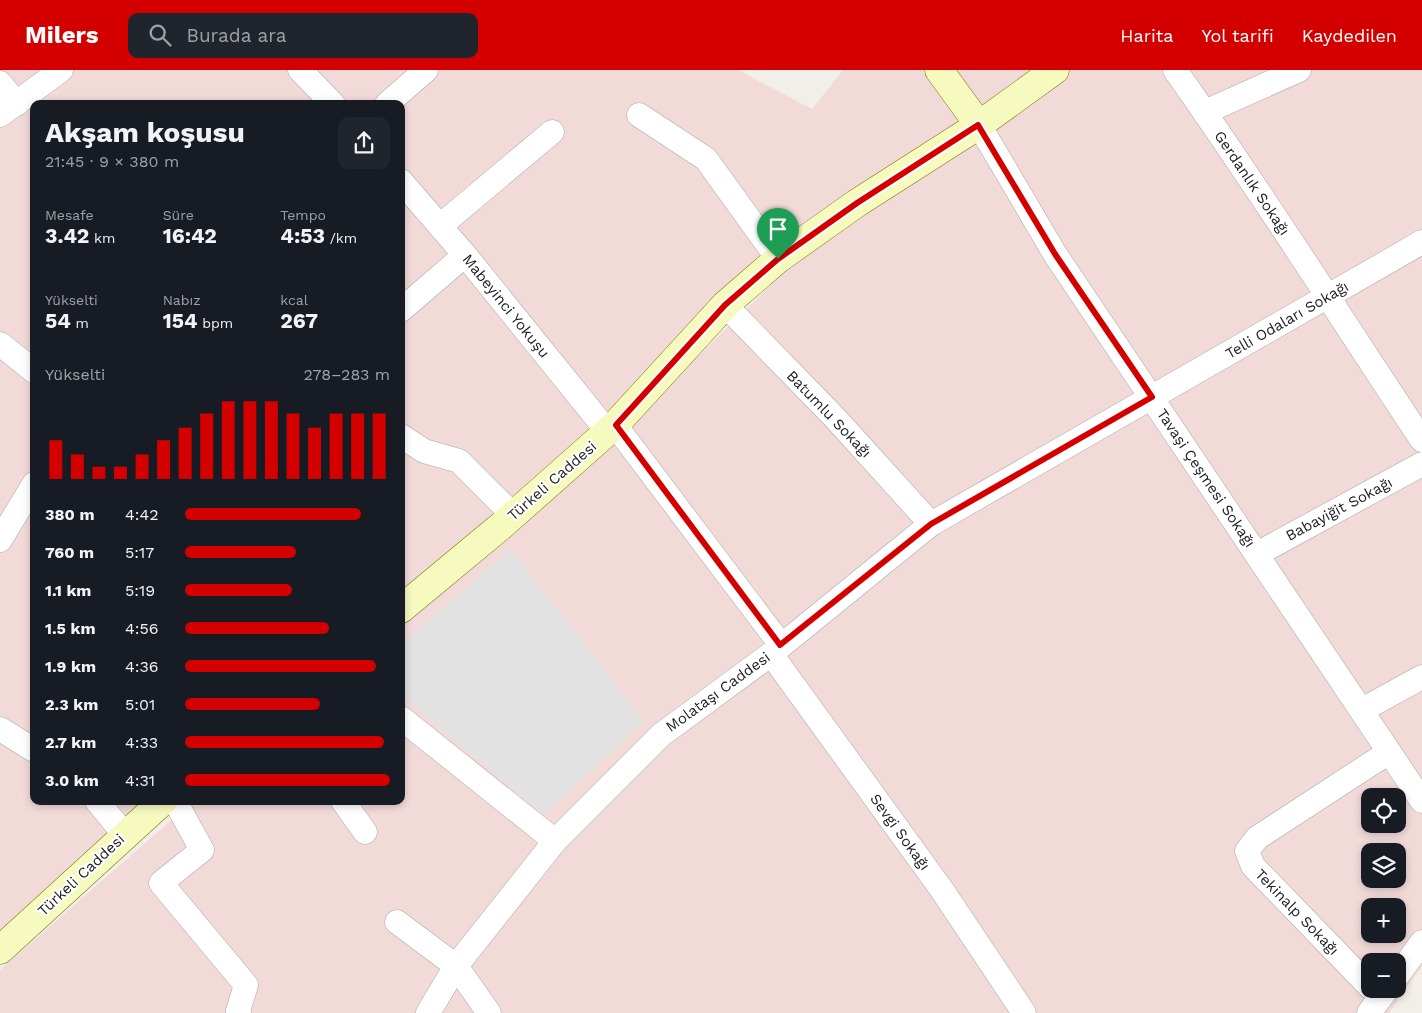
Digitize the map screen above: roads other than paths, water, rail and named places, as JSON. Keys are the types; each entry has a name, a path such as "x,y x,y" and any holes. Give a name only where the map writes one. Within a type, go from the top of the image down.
{"main road":[{"path":"939,70 978,125"},
{"name":"Türkeli Caddesi","path":"405,606 612,429 725,305 778,259 857,203 978,125 1055,70"},
{"name":"Türkeli Caddesi","path":"0,950 159,805"}],"street":[{"path":"0,83 9,109 61,70"},
{"path":"300,70 329,100"},
{"path":"392,100 426,70"},
{"name":"Gerdanlık Sokağı","path":"1175,70 1267,203 1422,440"},
{"path":"1205,112 1300,70"},
{"path":"639,115 706,159 778,259"},
{"name":"Tavaşi Çeşmesi Sokağı","path":"978,125 1055,254 1422,802"},
{"path":"440,226 552,132"},
{"name":"Mabeyinci Yokuşu","path":"405,186 612,429 776,649"},
{"name":"Telli Odaları Sokağı","path":"1152,397 1422,242"},
{"path":"405,307 465,255"},
{"name":"Batumlu Sokağı","path":"725,305 836,420 931,524"},
{"path":"0,344 30,369"},
{"name":"Molataşı Caddesi","path":"428,1013 456,966 555,841 661,734 776,649 931,524 1152,397"},
{"path":"405,439 424,451 459,461 512,515"},
{"name":"Babayiğit Sokağı","path":"1257,554 1422,464"},
{"path":"0,540 30,491"},
{"name":"Sevgi Sokağı","path":"776,649 1024,1013"},
{"path":"1362,710 1422,678"},
{"path":"405,721 555,841"},
{"path":"0,729 30,748"},
{"name":"Tekinalp Sokağı","path":"1361,980 1253,866 1247,851 1257,838 1389,752"},
{"path":"100,805 125,835"},
{"path":"177,805 202,850 161,883 246,985 239,1013"},
{"path":"345,805 365,832"},
{"path":"397,922 456,966 489,1013"},
{"path":"1406,964 1422,942"}]}
